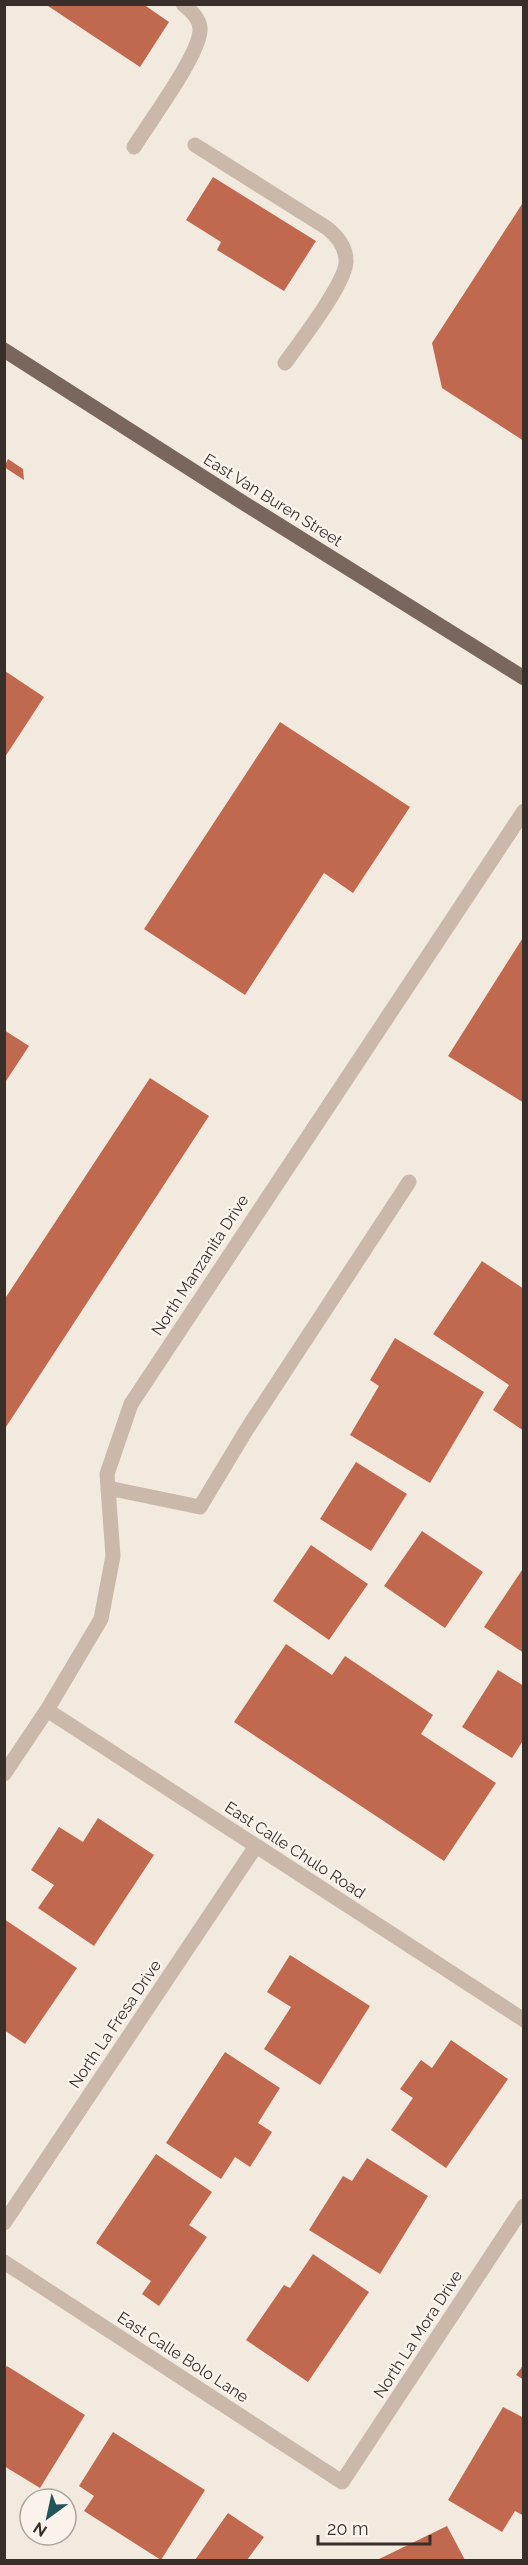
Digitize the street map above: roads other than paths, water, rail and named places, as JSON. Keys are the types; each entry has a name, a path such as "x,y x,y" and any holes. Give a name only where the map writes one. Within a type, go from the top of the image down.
{"main road":[{"name":"East Van Buren Street","path":"4,350 524,678"}],"street":[{"path":"134,147 195,51 201,28 195,15 183,4"},
{"path":"195,145 327,228 339,238 346,260 343,277 285,363"},
{"name":"North Manzanita Drive","path":"4,1774 47,1710 101,1619 113,1556 107,1474 131,1404 524,811"},
{"path":"108,1488 200,1507 247,1429 409,1182"},
{"name":"East Calle Chulo Road","path":"47,1710 524,2020"},
{"name":"North La Fresa Drive","path":"4,2223 256,1846"},
{"name":"North La Mora Drive","path":"342,2482 524,2206"},
{"name":"East Calle Bolo Lane","path":"4,2262 342,2482"}]}
